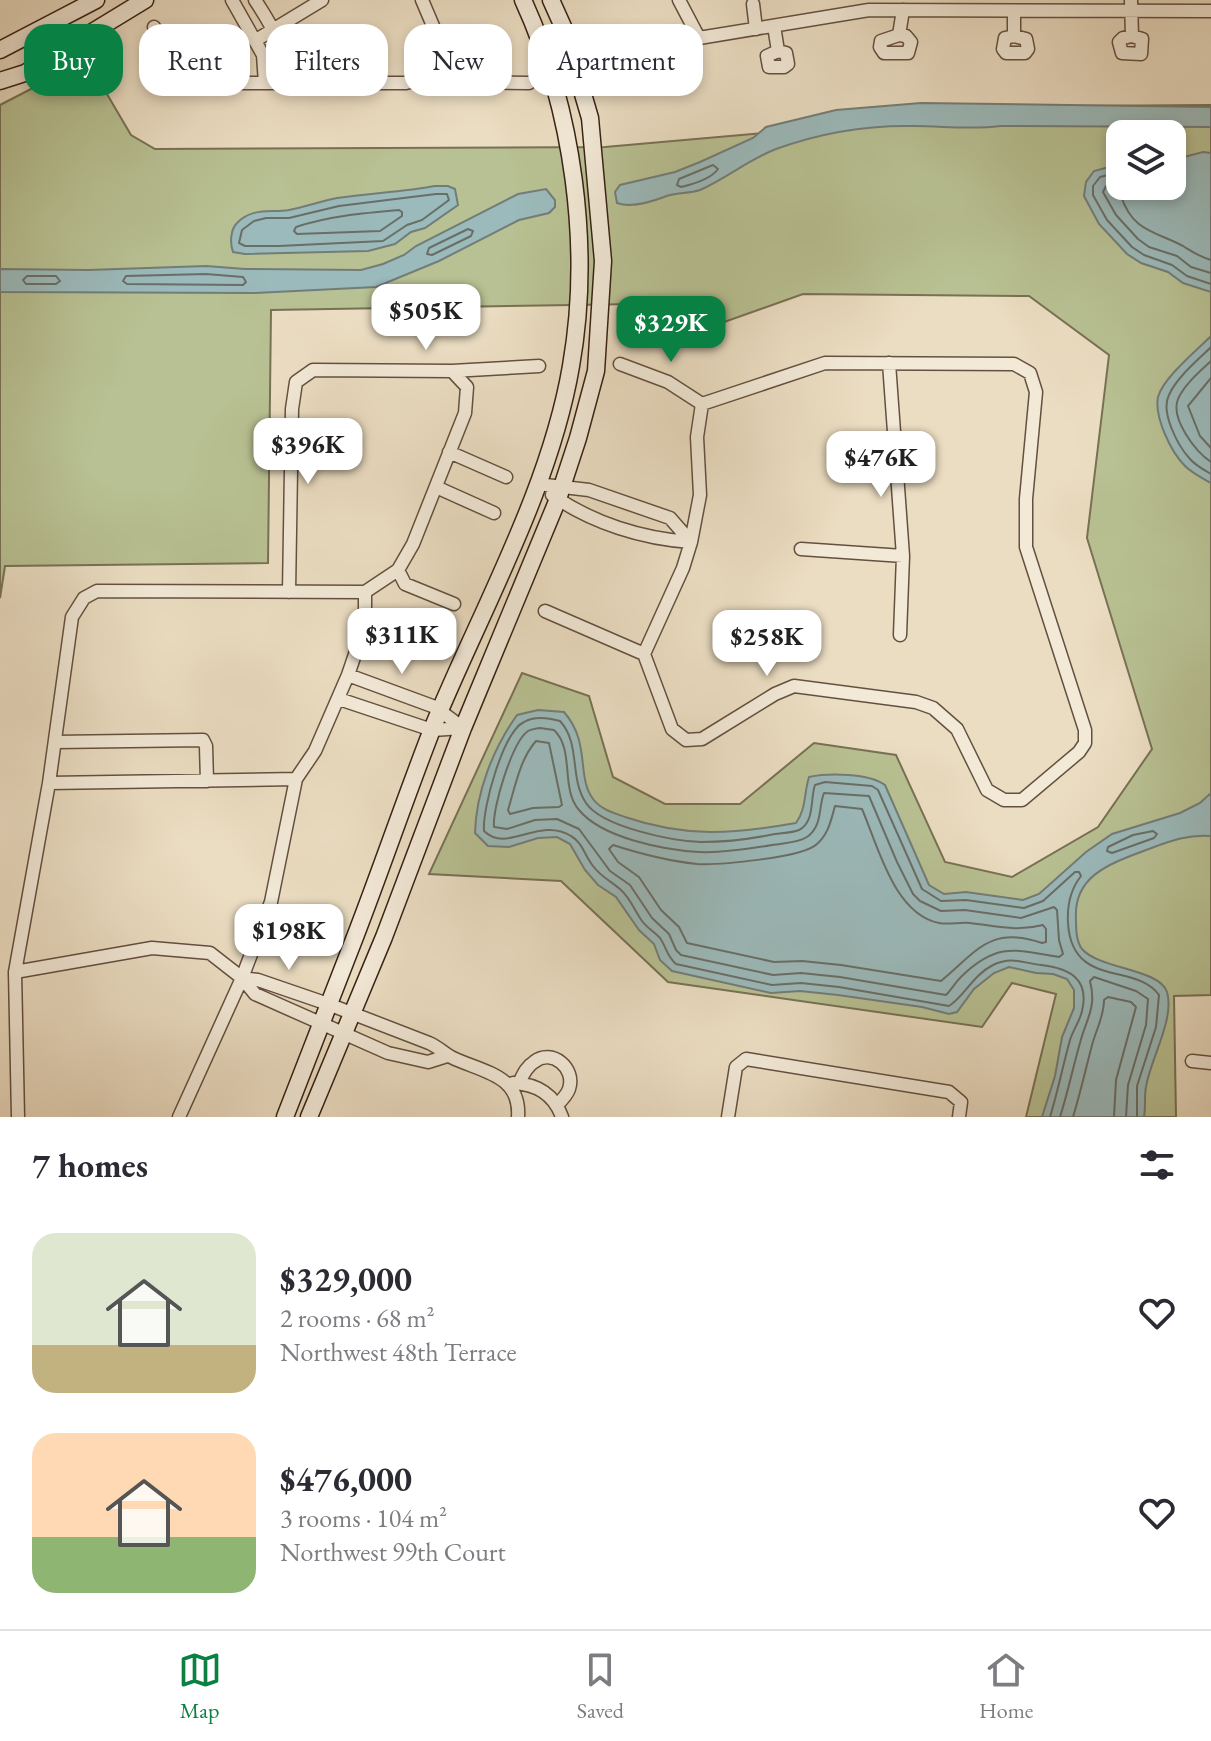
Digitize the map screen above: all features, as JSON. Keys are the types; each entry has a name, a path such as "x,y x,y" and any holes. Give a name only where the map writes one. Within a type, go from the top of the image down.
{"street":[{"path":"0,50 96,0"},
{"path":"0,81 25,73 145,0"},
{"path":"284,24 322,0"},
{"path":"422,0 432,24"},
{"path":"285,1117 432,730 537,484 571,367 578,263 566,123 540,37 523,0"},
{"path":"309,1117 384,937 463,728 560,492 596,371 603,261 590,118 564,29 551,0"},
{"path":"679,0 692,24"},
{"path":"250,83 265,83 265,64 256,40 235,6 256,1 271,24"},
{"path":"752,1 756,29"},
{"path":"703,37 774,26 868,5 903,10 989,6 1014,11 1060,6 1131,6 1211,11"},
{"path":"1131,6 1132,36"},
{"path":"899,35 903,10"},
{"path":"1014,11 1014,36"},
{"path":"774,26 778,51"},
{"path":"256,40 266,35"},
{"path":"825,363 1014,364 1030,373 1036,392 1026,499 1026,547 1085,730 1085,743 1079,752 1022,800 1004,800 987,790 957,729 933,708 916,702 794,686 775,694 702,739 686,740 672,729 644,654 683,568 691,542 700,495 697,437 702,404 825,363"},
{"path":"889,363 903,556 900,635"},
{"path":"620,364 668,382 702,404"},
{"path":"289,592 292,409 296,382 313,370 452,371 539,366"},
{"path":"18,1117 15,972 49,783 72,617 84,598 97,591 365,592 398,570 413,544 436,487 465,413 467,387 452,371"},
{"path":"449,452 506,477"},
{"path":"537,484 560,492 589,490 670,518 691,542"},
{"path":"436,487 494,513"},
{"path":"560,492 584,514 654,539 691,542"},
{"path":"801,549 903,556"},
{"path":"398,570 405,584 454,604"},
{"path":"179,1117 242,978 271,902 296,779 315,751 348,675 365,625 365,592"},
{"path":"545,611 644,654"},
{"path":"348,675 440,710 463,728"},
{"path":"339,699 432,730 463,728"},
{"path":"55,742 203,740 206,746 207,781"},
{"path":"49,783 296,779"},
{"path":"15,972 152,948 210,953 242,978 255,994 388,1053 428,1062 447,1056"},
{"path":"242,978 258,980 351,1012 429,1043 447,1056 513,1083 542,1090 560,1111 571,1078 568,1070 556,1059 548,1057 532,1062 513,1083"},
{"path":"728,1117 736,1067 746,1059 922,1086 956,1095 961,1102 959,1117"},
{"path":"1192,1061 1211,1063"},
{"path":"513,1083 519,1102 518,1117"}],"green space":[{"path":"24,93 24,96 108,96 131,135 155,149 605,147 1072,106 1211,105 1211,995 1174,996 1176,1117 1026,1117 1056,994 1012,983 982,1027 668,982 561,881 429,874 522,673 589,696 613,777 665,804 740,804 814,743 896,755 945,862 1012,877 1098,827 1152,749 1087,538 1109,355 1029,296 803,294 713,326 636,304 271,310 268,563 5,566 0,598 0,105"}],"water":[{"path":"921,103 1211,107 1211,127 1186,127 1186,120 1106,120 1106,127 896,126 861,129 827,134 776,149 700,190 641,204 617,203 615,192 620,185 675,172 753,138 766,127 836,110"},
{"path":"1211,153 1211,292 1183,283 1168,272 1141,263 1127,254 1099,224 1084,196 1086,182 1094,171 1106,168 1106,200 1186,200 1186,156"},
{"path":"435,186 455,189 458,205 395,244 368,251 233,252 233,229 249,215 289,210 337,198"},
{"path":"546,189 555,200 555,207 549,213 519,220 439,261 376,287 255,293 0,292 0,269 206,266 361,270 404,255 518,194"},
{"path":"1211,336 1211,483 1188,469 1174,452 1161,424 1157,405 1166,381"},
{"path":"538,710 564,712 572,724 578,735 585,780 593,799 608,810 648,824 710,832 796,823 809,777 848,775 878,781 885,785 929,885 944,894 966,892 1023,900 1039,894 1086,852 1112,834 1180,813 1200,803 1211,793 1211,836 1194,836 1170,842 1108,866 1088,881 1077,904 1077,935 1082,949 1101,961 1153,978 1167,992 1168,1014 1148,1076 1144,1117 1042,1117 1055,1076 1062,1037 1074,1008 1074,990 1067,979 1053,974 1009,967 994,973 974,989 957,1012 949,1014 838,995 800,991 771,993 672,971 660,960 654,944 639,930 616,897 598,885 585,870 570,844 557,837 538,838 509,847 488,846 475,833 482,787 500,742 517,715"}]}
